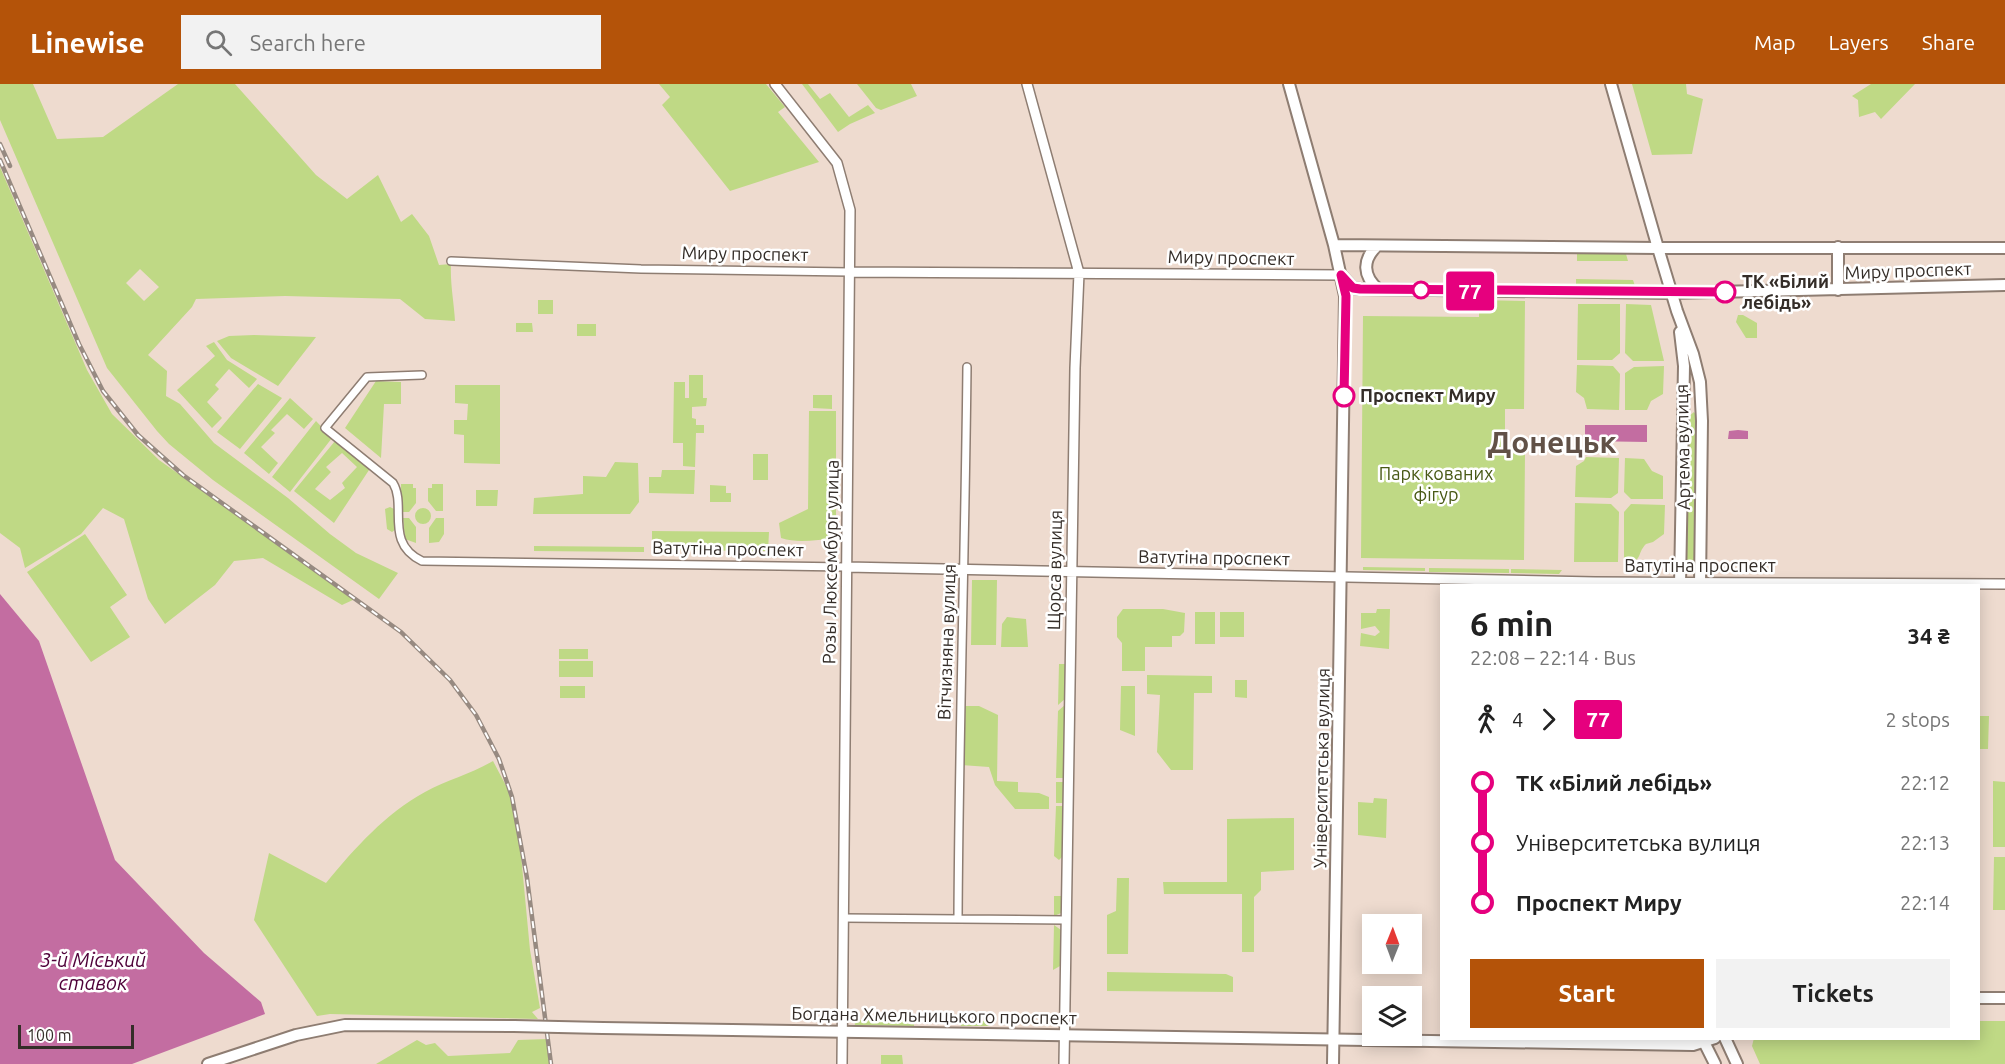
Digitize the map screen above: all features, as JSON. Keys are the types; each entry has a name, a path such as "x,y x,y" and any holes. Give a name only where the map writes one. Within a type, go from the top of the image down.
{"main road":[{"name":"Університетська вулиця","path":"1289,84 1346,296 1334,1064"},
{"name":"Артема вулиця","path":"1611,84 1671,293 1693,354 1700,382 1702,421 1700,584"},
{"name":"Миру проспект","path":"1334,245 1658,249 2005,248"},
{"path":"1377,246 1370,253 1365,272 1369,281 1378,290"},
{"path":"1838,247 1838,290"},
{"name":"Миру проспект","path":"1341,275 1353,288 1378,290 1671,293 2005,285"},
{"name":"Артема вулиця","path":"1677,311 1684,366 1680,584"},
{"path":"1683,421 1686,410 1694,407 1699,410 1702,421"},
{"path":"1980,998 2005,998"},
{"name":"Богдана Хмельницького проспект","path":"207,1064 296,1035 345,1025 1334,1038 1694,1046 1703,1040"},
{"name":"Богдана Хмельницького проспект","path":"1666,1045 1677,1040"},
{"path":"1703,1040 1715,1064"},
{"path":"1726,1040 1737,1064"}],"street":[{"name":"Розы Люксембург улица","path":"775,84 837,164 850,210 842,1064"},
{"name":"Щорса вулиця","path":"1027,84 1079,273 1064,1064"},
{"name":"Миру проспект","path":"451,261 641,269 1341,275"},
{"name":"Вітчизняна вулиця","path":"958,919 967,367"},
{"name":"Ватутіна проспект","path":"422,375 367,377 325,428 393,483 401,540 408,552 422,561 964,569 1680,584 2005,584"},
{"path":"844,918 1066,920"}],"green space":[{"path":"0,84 33,84 57,139 103,137 178,84 235,84 316,175 347,199 378,175 401,222 412,214 429,236 439,265 451,264 455,321 425,319 400,299 285,296 196,299 192,307 148,355 167,371 166,396 180,404 214,443 288,498 356,553 398,573 379,599 213,480 169,444 107,368 0,120","holes":["140,269 159,287 144,301 126,283"]},
{"path":"659,84 766,84 785,107 778,112 819,162 730,191 662,105 670,97"},
{"path":"802,84 808,84 820,99 830,93 849,117 868,105 875,113 838,132"},
{"path":"857,84 911,84 917,96 881,110 876,108"},
{"path":"1632,84 1686,84 1687,94 1703,99 1692,154 1652,155"},
{"path":"1871,84 1915,84 1881,119 1875,112 1859,117 1858,100 1852,96"},
{"path":"0,167 87,370 112,414 159,460 355,599 342,605 263,558 234,561 215,585 165,624 148,599 124,519 103,508 81,534 25,568 20,548 0,533"},
{"path":"1577,254 1626,254 1628,261 1577,261"},
{"path":"1576,279 1633,280 1636,289 1576,287"},
{"path":"538,300 553,300 553,314 538,314"},
{"name":"Парк кованих фігур","path":"1479,300 1525,301 1524,409 1505,409 1505,453 1525,454 1524,560 1361,558 1363,316 1479,317"},
{"path":"1578,304 1620,304 1620,353 1612,360 1577,360"},
{"path":"1626,304 1651,305 1664,361 1633,361 1625,353"},
{"path":"1738,315 1743,315 1757,323 1757,338 1746,338 1736,322"},
{"path":"516,323 532,323 533,332 516,332"},
{"path":"577,324 596,324 596,336 577,336"},
{"path":"229,336 316,337 278,386 231,358 217,341"},
{"path":"214,342 227,360 257,379 249,388 229,369 215,385 219,389 207,402 222,418 212,428 177,390 215,356 206,346"},
{"path":"1577,365 1613,366 1620,374 1619,410 1587,409 1584,398 1576,392"},
{"path":"1664,366 1663,394 1651,401 1647,410 1625,410 1625,373 1634,367"},
{"path":"689,375 703,375 703,398 707,398 706,406 692,407 692,418 696,419 696,425 704,425 704,433 696,433 695,467 683,466 683,443 673,443 674,382 685,382 685,398 689,398"},
{"path":"376,381 401,382 401,404 384,404 381,458 345,428"},
{"path":"258,384 282,398 240,449 217,432"},
{"path":"455,385 500,385 500,464 464,463 464,435 454,434 454,420 467,420 468,404 455,403"},
{"path":"813,395 832,395 832,409 813,408"},
{"path":"290,398 313,419 304,429 287,414 271,430 275,433 261,447 278,463 269,474 244,453"},
{"path":"809,411 836,411 836,539 801,541 781,538 779,523 808,509"},
{"path":"1694,412 1697,417 1696,562 1687,562 1688,417"},
{"path":"316,421 332,438 290,492 272,477"},
{"path":"335,441 371,467 334,523 294,491","holes":["342,453 357,467 342,483 345,488 330,500 315,489 331,472 326,467"]},
{"path":"753,454 768,454 768,480 753,480"},
{"path":"1586,457 1619,458 1618,493 1611,498 1575,497 1576,466"},
{"path":"1625,458 1644,459 1652,471 1663,476 1663,499 1631,499 1624,492"},
{"path":"615,462 638,463 639,502 630,514 533,514 534,498 583,494 583,476 606,477"},
{"path":"662,470 695,470 694,494 649,493 649,477 661,477"},
{"path":"401,484 413,484 413,488 416,488 416,503 409,512 401,512"},
{"path":"432,484 443,484 443,511 436,511 428,501 428,488 432,488"},
{"path":"710,485 726,486 726,493 731,493 731,502 710,502"},
{"path":"476,490 498,490 497,506 476,506"},
{"path":"1575,503 1611,504 1619,512 1618,562 1574,562"},
{"path":"1631,504 1665,505 1664,534 1646,544 1637,559 1624,562 1624,512"},
{"path":"390,507 394,509 396,529 392,532 387,529 385,509"},
{"path":"423,508 429,510 431,516 429,522 423,524 417,522 415,516 417,510"},
{"path":"403,518 409,518 416,527 416,543 405,539"},
{"path":"436,518 444,518 444,534 439,542 429,543 429,528"},
{"path":"652,531 769,532 768,551 652,550"},
{"path":"85,534 127,595 110,607 130,637 91,662 27,572"},
{"path":"534,546 644,547 644,552 534,551"},
{"path":"1363,567 1425,568 1425,571 1363,570"},
{"path":"1429,568 1509,569 1509,573 1429,572"},
{"path":"1511,569 1562,570 1559,574 1511,573"},
{"path":"972,580 997,580 996,645 971,645"},
{"path":"1123,609 1163,609 1185,613 1184,632 1180,636 1172,636 1172,647 1145,647 1145,671 1122,671 1122,643 1117,637 1117,617"},
{"path":"1377,609 1390,609 1389,649 1360,646 1361,633 1375,636 1380,632 1375,626 1361,629 1361,613 1376,613"},
{"path":"1195,612 1215,612 1215,644 1195,644"},
{"path":"1220,612 1244,612 1244,637 1220,637"},
{"path":"1007,617 1026,619 1028,647 1001,647 1002,624"},
{"path":"559,649 588,649 588,659 559,659"},
{"path":"559,661 593,661 593,677 559,677"},
{"path":"1059,664 1066,664 1066,698 1058,705"},
{"path":"1147,675 1212,676 1212,693 1194,693 1193,770 1171,770 1157,752 1160,695 1147,694"},
{"path":"1235,680 1247,680 1247,698 1235,697"},
{"path":"560,686 585,686 585,698 560,698"},
{"path":"1121,686 1135,686 1135,736 1120,730"},
{"path":"1066,704 1064,778 1056,778 1058,711"},
{"path":"961,706 979,706 998,715 997,781 1018,782 1018,792 1039,793 1049,797 1049,809 1015,809 995,785 989,767 961,765"},
{"path":"1980,716 1989,716 1988,749 1980,749"},
{"path":"493,761 512,797 517,813 530,950 540,1008 532,1012 538,1019 330,1014 317,1016 254,920 269,853 326,883 384,821 410,801"},
{"path":"1993,781 2005,782 2005,847 1993,847"},
{"path":"1056,782 1063,782 1063,803 1056,803"},
{"path":"1374,798 1387,799 1386,838 1358,835 1358,802 1373,803"},
{"path":"1056,806 1063,806 1063,856 1059,860 1054,856"},
{"path":"1294,818 1294,870 1261,872 1261,890 1254,897 1254,952 1242,952 1242,894 1164,894 1163,882 1227,882 1227,819"},
{"path":"1994,857 2005,857 2005,910 1993,910"},
{"path":"1117,878 1129,878 1128,954 1107,954 1107,915 1116,911"},
{"path":"1054,896 1061,896 1061,913 1054,916"},
{"path":"1054,925 1061,930 1060,966 1053,970"},
{"path":"1107,972 1226,974 1233,977 1233,992 1107,991"},
{"path":"854,1020 914,1021 914,1026 855,1025"},
{"path":"959,1021 993,1021 993,1023 989,1026 961,1026"},
{"path":"1980,1021 2005,1021 2005,1064 1760,1064 1752,1046 1754,1040 1980,1040"},
{"path":"548,1039 550,1064 376,1064 417,1040 426,1045 435,1043 448,1056 510,1053 518,1040"},
{"path":"881,1055 902,1055 903,1064 881,1064"}],"water":[{"path":"1585,425 1647,425 1647,442 1585,441"},
{"path":"1729,431 1748,431 1748,439 1728,439"},
{"name":"3-й Міський ставок","path":"0,594 39,641 115,860 204,953 261,1002 265,1014 132,1064 0,1064"}],"railway":[{"path":"0,144 10,166"},
{"path":"0,160 79,344 103,391 138,435 183,475 401,632 450,680 476,715 499,759 512,797 527,878 551,1064"}],"bus line":[{"name":"77","path":"1344,396 1346,296 1341,275 1353,288 1360,289 1725,292"}],"place":[{"name":"ТК «Білий лебідь»","path":"1725,292"},
{"name":"Проспект Миру","path":"1344,396"}],"district":[{"name":"Донецьк","path":"1552,443"}]}
